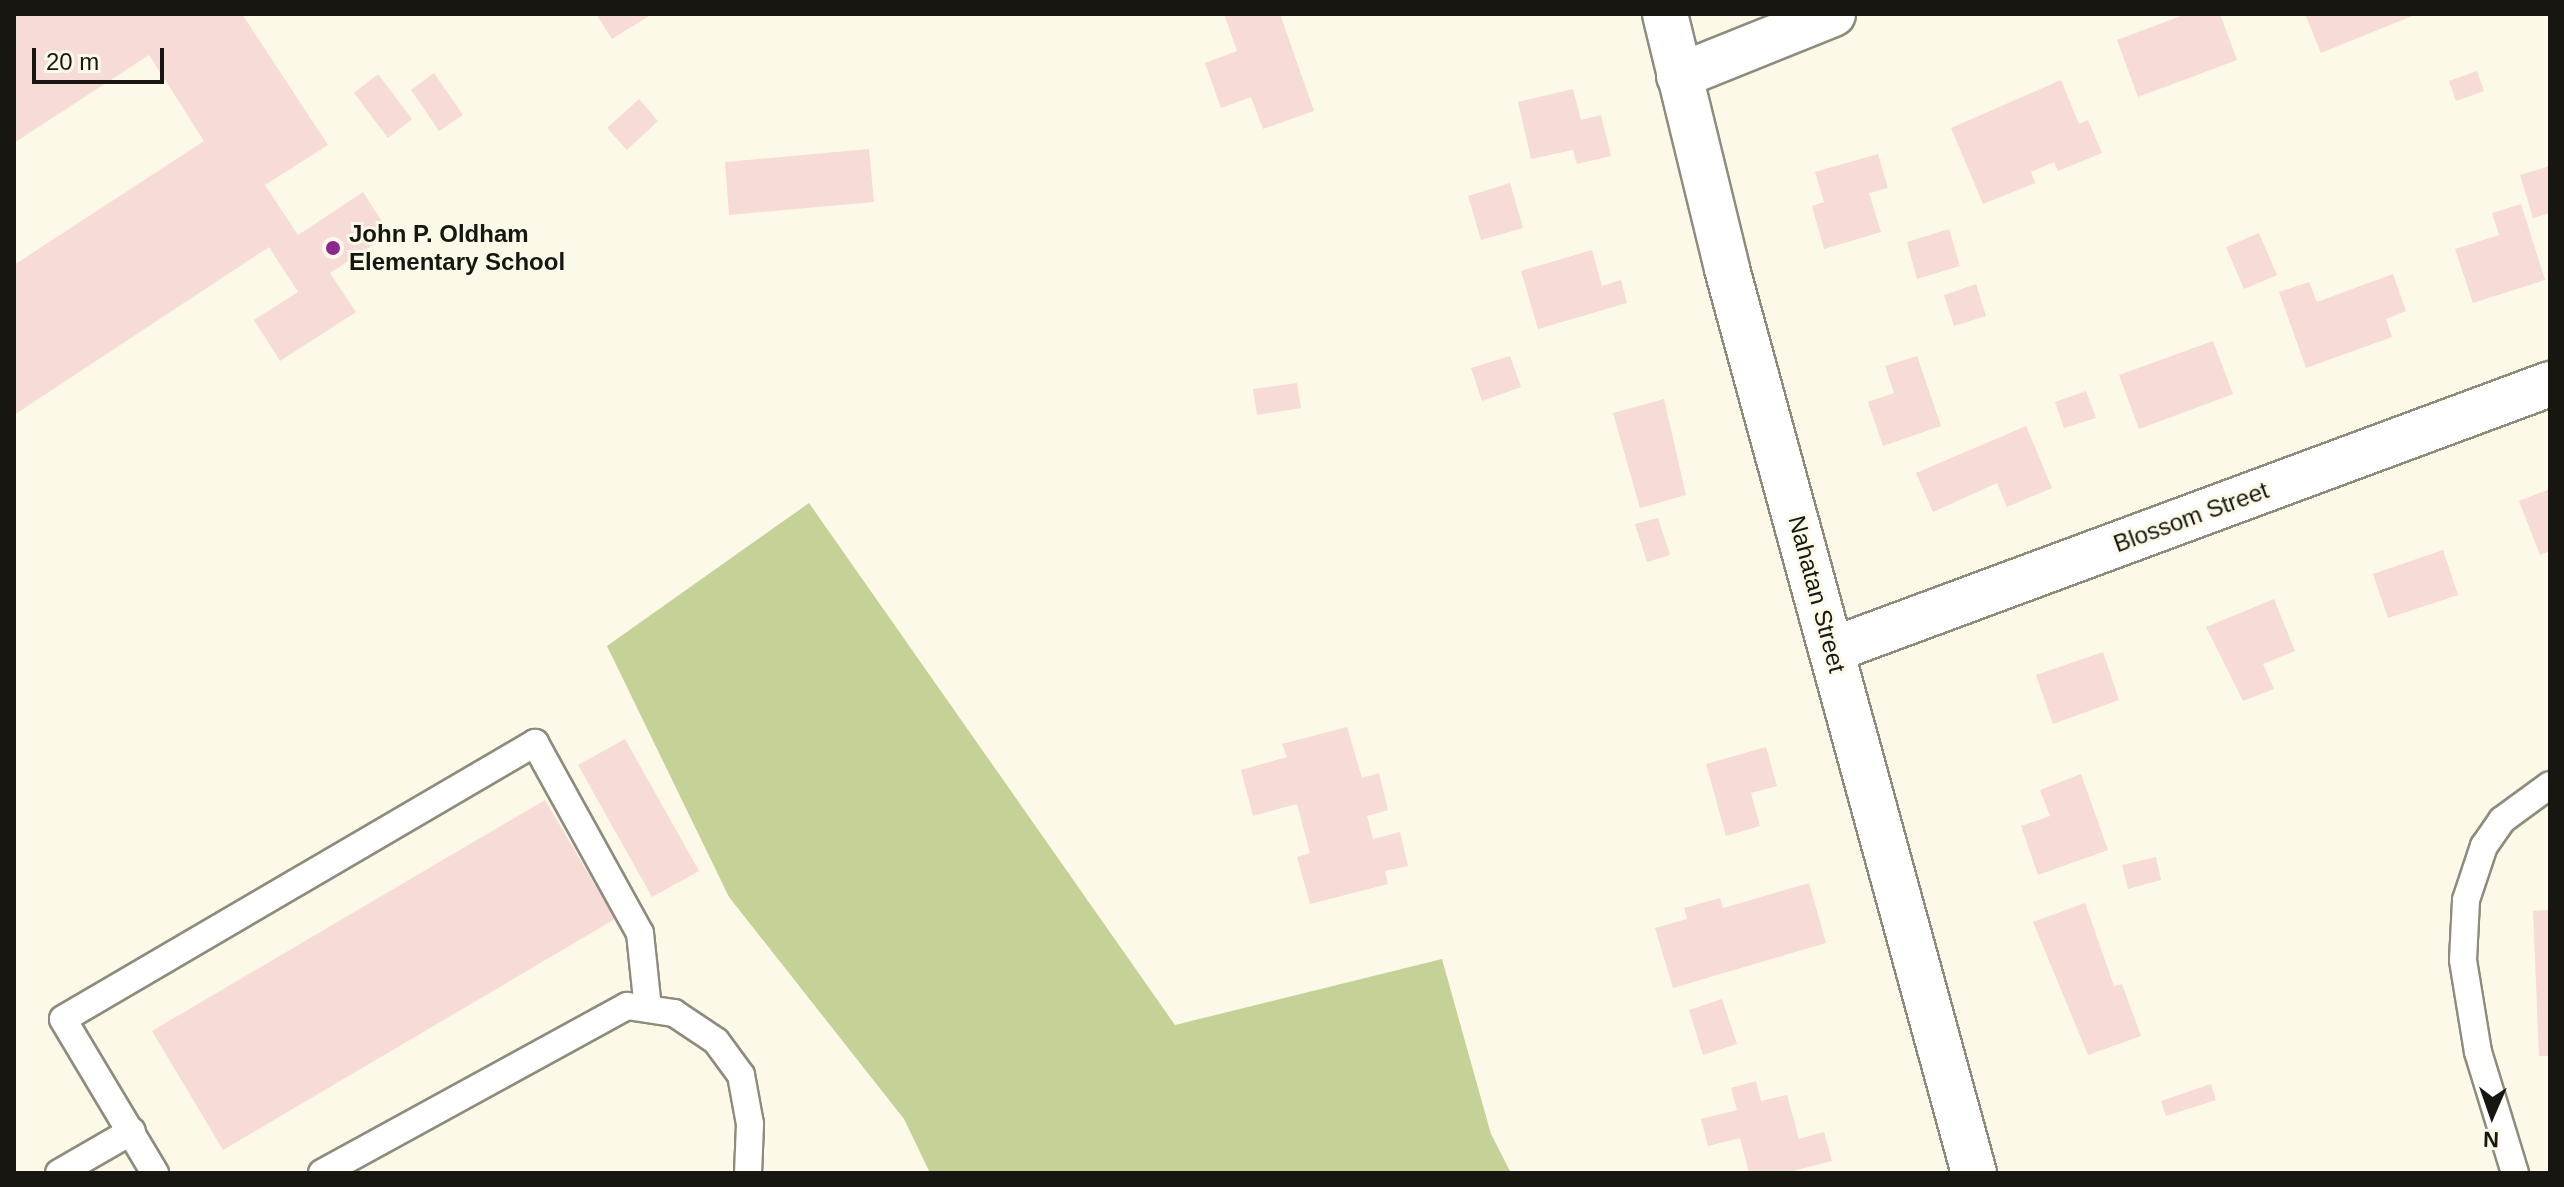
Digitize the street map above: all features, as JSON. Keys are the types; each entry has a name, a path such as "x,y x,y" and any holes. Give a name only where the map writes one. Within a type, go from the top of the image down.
{"main road":[{"name":"Nahatan Street","path":"1665,14 1832,650 1974,1173"},
{"path":"1679,76 1833,14"},
{"name":"Blossom Street","path":"1832,650 2550,384"}],"lane":[{"path":"155,1173 63,1019 535,743 640,933 648,1009"},
{"path":"2515,1173 2484,1083 2463,930 2484,846 2502,820 2550,785"},
{"path":"322,1173 627,1006 674,1013 716,1041 741,1075 750,1124 748,1173"},
{"path":"59,1173 132,1131"}],"green space":[{"path":"809,503 1175,1025 1442,959 1491,1134 1511,1173 930,1173 904,1119 729,897 607,646"}],"building":[{"path":"14,14 242,14 328,145 265,185 298,235 363,192 390,234 330,273 356,312 280,361 254,320 298,292 269,247 14,415 14,265 204,141 149,55 14,143"},
{"path":"596,14 652,14 612,39"},
{"path":"1224,14 1280,14 1314,111 1263,129 1251,97 1221,108 1205,63 1237,51"},
{"path":"2186,14 2220,14 2237,60 2138,97 2117,40"},
{"path":"2305,14 2417,14 2321,53"},
{"path":"2477,71 2484,91 2456,101 2449,81"},
{"path":"434,73 463,115 439,131 411,90"},
{"path":"378,74 412,119 388,138 354,93"},
{"path":"2061,80 2079,124 2088,120 2102,153 2058,171 2054,162 2031,172 2035,183 1983,204 1951,128"},
{"path":"1573,89 1581,120 1601,115 1611,156 1577,164 1573,150 1531,159 1518,102"},
{"path":"639,99 658,121 627,150 607,128"},
{"path":"869,149 874,202 729,215 725,162"},
{"path":"1878,154 1888,188 1869,193 1881,232 1824,249 1812,206 1824,202 1815,172"},
{"path":"2550,166 2550,213 2533,218 2520,175"},
{"path":"1510,183 1523,228 1481,240 1468,196"},
{"path":"2521,204 2545,280 2473,303 2455,249 2499,235 2492,213"},
{"path":"1949,229 1960,266 1917,279 1907,242"},
{"path":"2259,233 2277,275 2244,289 2226,247"},
{"path":"1592,250 1602,286 1621,280 1627,303 1538,329 1521,271"},
{"path":"2393,274 2406,311 2386,319 2392,337 2306,368 2279,292 2309,282 2317,302"},
{"path":"1976,284 1986,316 1954,326 1944,295"},
{"path":"2213,341 2233,394 2139,429 2119,375"},
{"path":"1510,356 1521,387 1482,401 1471,368"},
{"path":"1917,356 1941,426 1883,446 1868,402 1894,393 1885,366"},
{"path":"1297,383 1301,408 1257,415 1253,389"},
{"path":"2086,391 2096,418 2064,428 2055,402"},
{"path":"1664,399 1686,495 1640,508 1613,413"},
{"path":"2026,426 2052,488 2007,507 1997,483 1933,512 1916,473"},
{"path":"2550,489 2550,551 2540,555 2519,501"},
{"path":"1658,518 1670,555 1647,562 1635,524"},
{"path":"2443,550 2458,595 2388,618 2373,574"},
{"path":"2274,599 2295,651 2263,664 2274,689 2243,701 2206,627"},
{"path":"2103,652 2119,700 2053,724 2036,675"},
{"path":"1347,727 1362,778 1379,773 1388,810 1367,816 1373,839 1400,832 1408,866 1385,871 1388,884 1310,904 1297,857 1310,853 1297,804 1253,816 1241,770 1287,757 1282,744"},
{"path":"625,739 699,871 652,897 578,765"},
{"path":"1766,747 1777,786 1751,793 1760,826 1726,836 1706,764"},
{"path":"2081,774 2108,850 2038,875 2021,826 2050,816 2040,790"},
{"path":"545,800 615,919 223,1150 152,1031"},
{"path":"2156,857 2161,880 2128,889 2122,865"},
{"path":"1809,883 1826,943 1673,988 1655,928 1687,919 1684,908 1720,898 1723,908"},
{"path":"2085,903 2114,986 2122,984 2141,1036 2088,1055 2033,922"},
{"path":"2550,910 2550,1056 2539,1056 2533,911"},
{"path":"1722,999 1737,1044 1703,1055 1689,1010"},
{"path":"1756,1081 1761,1101 1787,1095 1799,1139 1824,1132 1832,1161 1785,1173 1749,1173 1740,1138 1708,1146 1701,1119 1737,1110 1731,1088"},
{"path":"2211,1084 2216,1100 2166,1116 2161,1101"}],"place":[{"name":"John P. Oldham Elementary School","path":"333,248"}]}
